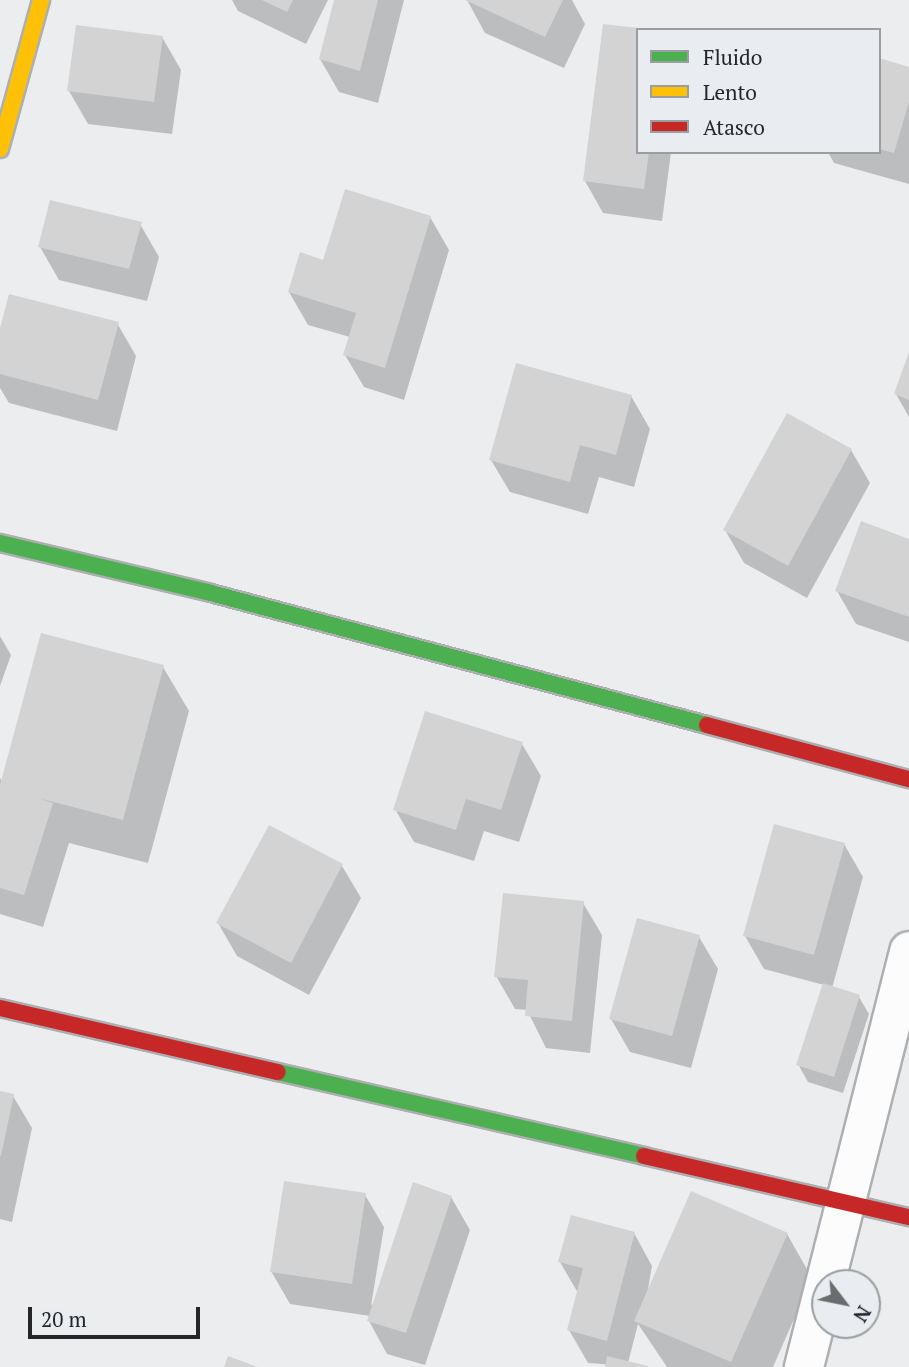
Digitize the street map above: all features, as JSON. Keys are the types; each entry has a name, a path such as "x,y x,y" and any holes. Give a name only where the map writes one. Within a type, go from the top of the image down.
{"street":[{"path":"0,149 38,1"},
{"path":"0,543 207,592 909,779"},
{"path":"804,1367 909,951"},
{"path":"0,1008 909,1217"}],"building":[{"path":"262,0 293,0 287,12"},
{"path":"334,0 378,0 360,71 319,59"},
{"path":"465,0 563,0 545,37"},
{"path":"603,24 638,28 636,154 649,154 644,189 583,181"},
{"path":"76,25 163,36 154,102 67,91"},
{"path":"881,59 909,67 909,102 894,153 881,150"},
{"path":"345,189 431,216 385,368 343,355 356,313 288,292 300,252 323,260"},
{"path":"50,200 142,222 129,269 38,247"},
{"path":"9,294 119,322 98,400 0,374 0,328"},
{"path":"909,352 909,400 894,394"},
{"path":"516,363 632,395 616,455 580,445 570,482 489,460"},
{"path":"787,413 852,449 788,566 723,530"},
{"path":"861,521 909,539 909,617 835,591"},
{"path":"41,633 164,665 123,820 38,798 53,803 24,895 0,888 0,785"},
{"path":"425,711 523,742 501,810 466,799 456,830 393,810"},
{"path":"774,824 845,843 814,955 743,936"},
{"path":"269,825 343,864 291,963 216,923"},
{"path":"503,893 584,901 572,1021 525,1016 528,980 494,977"},
{"path":"637,918 700,935 672,1036 609,1019"},
{"path":"823,983 860,995 834,1077 796,1065"},
{"path":"0,1091 14,1094 1,1156 0,1156"},
{"path":"284,1181 366,1193 352,1284 270,1272"},
{"path":"413,1182 452,1196 406,1333 367,1321"},
{"path":"691,1191 788,1233 731,1362 634,1321"},
{"path":"571,1215 635,1232 607,1341 567,1330 583,1268 558,1262"},
{"path":"228,1356 257,1367 224,1367"},
{"path":"607,1356 648,1366 648,1367 605,1367"}],"traffic: fast":[{"path":"0,543 207,592 707,725"},
{"path":"278,1072 644,1156"}],"traffic: slow":[{"path":"0,149 41,0"}],"traffic: jam":[{"path":"707,725 909,779"},
{"path":"0,1008 278,1072"},
{"path":"644,1156 909,1217"}]}
